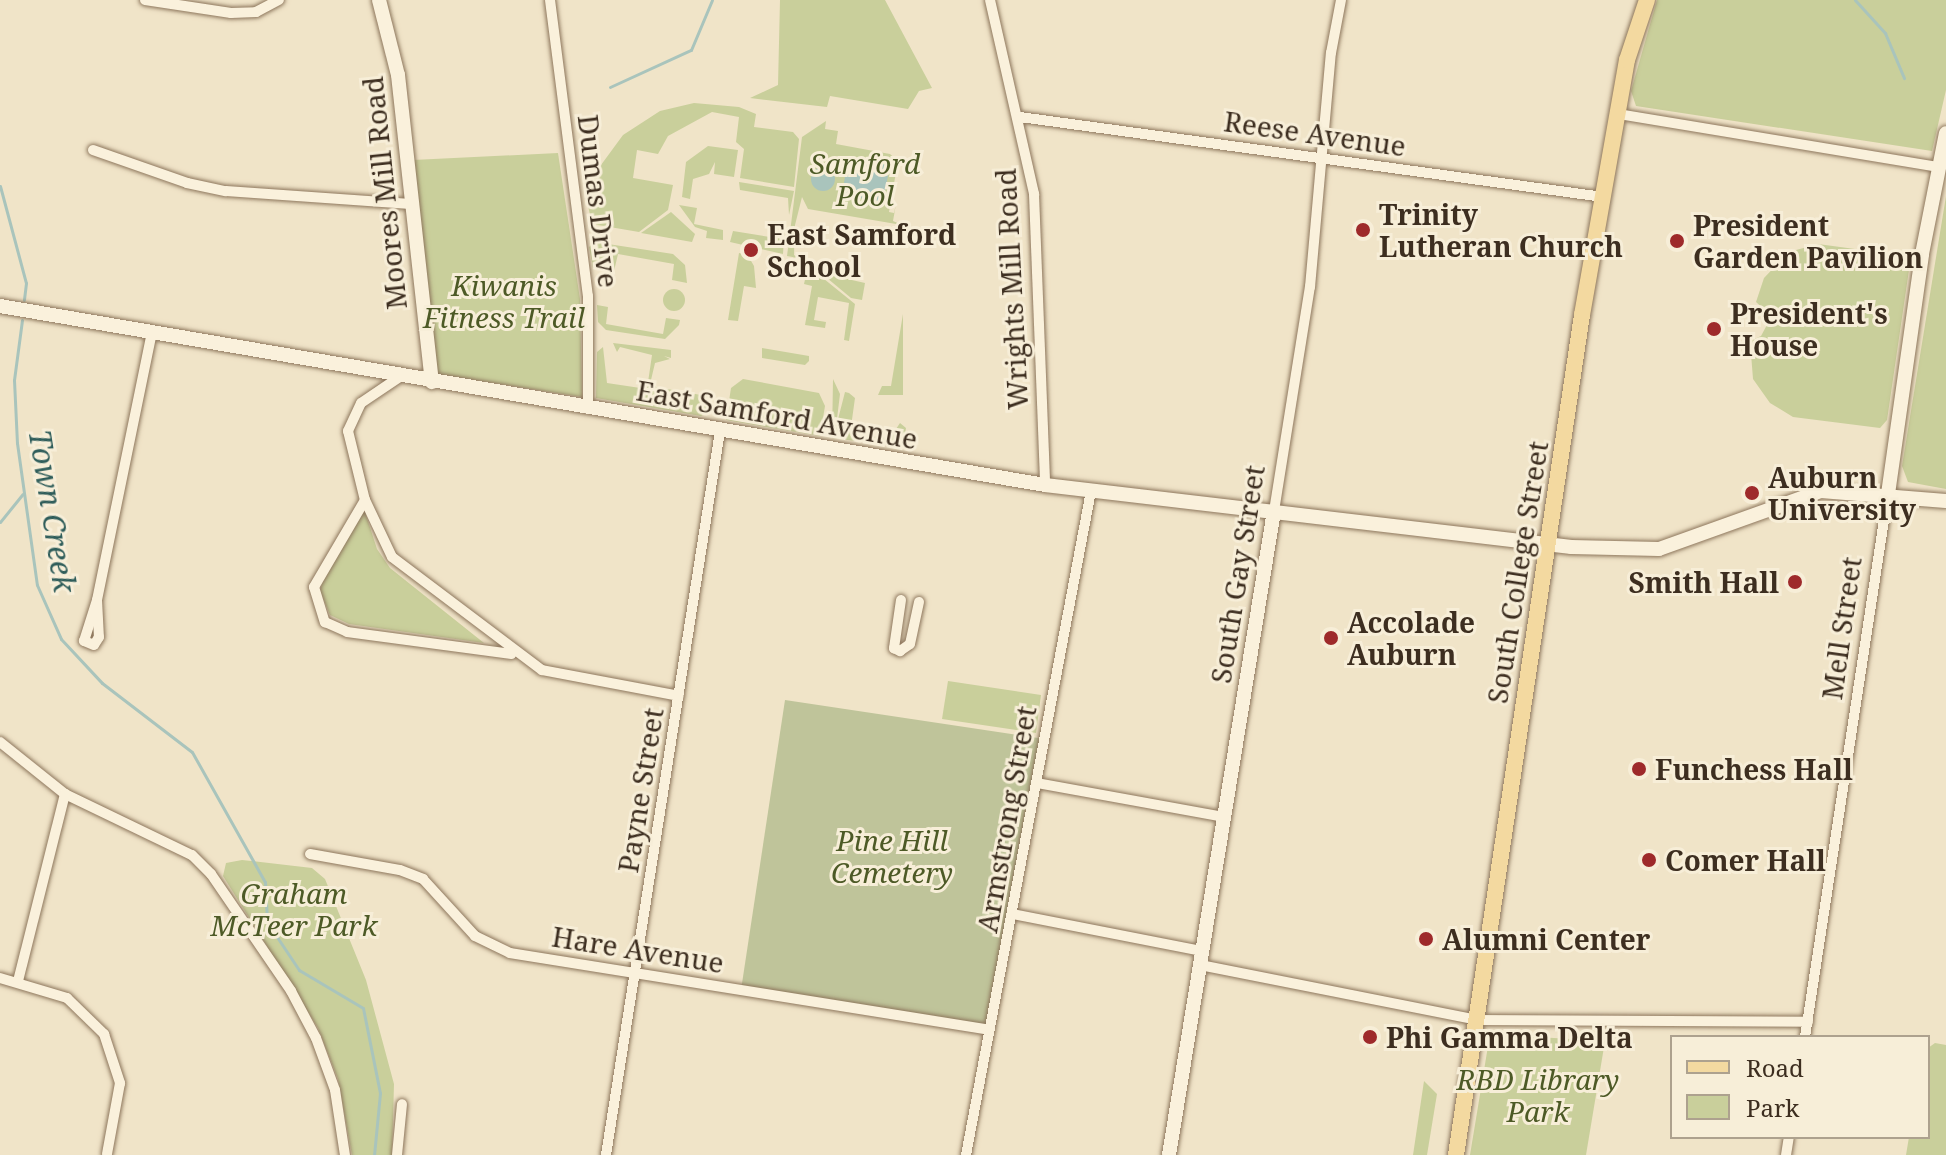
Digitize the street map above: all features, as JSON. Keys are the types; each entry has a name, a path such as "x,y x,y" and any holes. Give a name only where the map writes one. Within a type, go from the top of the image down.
{"main road":[{"name":"South College Street","path":"1456,1155 1603,197 1627,60 1647,0"}],"street":[{"path":"145,0 231,13 256,12 279,0"},
{"name":"Moores Mill Road","path":"379,0 398,75 432,382"},
{"name":"Dumas Drive","path":"550,0 588,296 588,409"},
{"name":"Wrights Mill Road","path":"990,0 1020,117 1034,194 1045,485"},
{"name":"South Gay Street","path":"1169,1155 1310,287 1341,0"},
{"path":"1618,114 1939,167"},
{"name":"Reese Avenue","path":"1020,117 1323,155 1500,187 1603,197"},
{"name":"Mell Street","path":"1805,1035 1946,133"},
{"path":"93,150 187,183 226,191 411,204"},
{"name":"East Samford Avenue","path":"0,306 1045,485 1549,543 1659,549 1821,491 1946,501"},
{"path":"97,600 152,332"},
{"path":"401,376 361,403 348,431 365,500 392,557 516,655 574,680 679,696"},
{"name":"Payne Street","path":"606,1155 720,431"},
{"name":"Armstrong Street","path":"966,1155 1091,491"},
{"path":"365,500 314,587 325,622 347,632 516,655"},
{"path":"901,600 894,648 900,651 910,644 919,602"},
{"path":"0,742 65,794 192,855 211,874 291,991 316,1038 335,1090 345,1155"},
{"path":"1037,783 1224,817"},
{"path":"18,981 65,794"},
{"name":"Hare Avenue","path":"310,854 400,870 423,879 475,936 510,953 989,1030"},
{"path":"1013,914 1479,1020 1808,1022"},
{"path":"0,978 67,998 104,1034 120,1083 107,1154"},
{"path":"397,1155 402,1104"}],"green space":[{"path":"780,0 885,0 932,88 919,91 908,109 830,96 827,107 750,98 778,85"},
{"path":"1657,0 1946,0 1946,90 1932,151 1636,106 1631,91"},
{"path":"694,103 739,107 756,114 754,127 793,132 799,139 794,187 740,178 744,149 736,142 739,117 712,112 668,136 658,154 637,150 633,178 673,185 668,210 639,232 592,224 585,192 590,180 623,135 660,111"},
{"name":"Samford Pool","path":"826,121 825,129 838,131 836,144 890,154 898,161 889,212 894,213 896,204 893,221 902,225 808,209 802,197 795,225 794,255 798,258 787,256 802,137"},
{"path":"708,146 738,150 734,177 714,174 715,162 709,174 693,179 690,199 682,197 686,162"},
{"name":"Kiwanis Fitness Trail","path":"558,153 580,299 582,397 437,374 413,160"},
{"path":"739,182 794,191 789,215 788,198 740,190"},
{"path":"1946,196 1946,489 1908,482 1902,466"},
{"path":"679,205 697,208 694,224 723,230 723,240 706,238 707,231 695,227"},
{"path":"671,212 695,234 692,242 641,233"},
{"path":"785,222 783,254 730,242 733,231 782,239"},
{"path":"595,242 673,254 685,265 687,283 672,280 674,264 618,254 614,271 593,268 589,247"},
{"path":"1818,244 1899,255 1910,263 1887,420 1880,428 1793,417 1770,403 1753,379 1750,341 1761,336 1768,323 1766,311 1756,302 1764,278 1789,252"},
{"path":"739,253 747,254 754,266 756,288 744,286 738,321 728,320"},
{"path":"808,266 855,304 849,341 844,340 849,303 818,297 814,320 826,322 825,328 805,325 812,286 804,284"},
{"path":"821,273 865,283 862,300 851,298"},
{"path":"674,289 682,292 685,300 682,308 674,311 666,308 663,300 666,292"},
{"path":"597,305 608,307 606,324 663,334 666,318 680,320 679,325 665,339 606,330 598,322"},
{"path":"903,314 903,395 878,395 882,386 891,386"},
{"path":"613,343 671,350 671,358 664,356 670,359 655,363 651,380 656,387 712,397 710,411 701,416 596,398 597,352 603,347 607,383 647,389 652,355 620,347 617,352"},
{"path":"762,348 809,356 809,361 805,365 762,358"},
{"path":"743,379 819,393 825,406 820,436 726,420 731,388"},
{"path":"833,379 840,394 836,427 845,392 849,393 855,398 850,434 890,438 900,423 906,428 903,447 832,438"},
{"path":"364,509 377,549 390,568 484,643 349,624 330,615 320,591 324,577"},
{"path":"948,681 1041,695 1036,733 942,719"},
{"name":"Pine Hill Cemetery","path":"785,700 1045,739 989,1030 741,990"},
{"name":"Graham McTeer Park","path":"242,860 312,868 325,879 366,980 394,1084 392,1155 352,1155 338,1079 318,1028 223,876 226,863"},
{"name":"RBD Library Park","path":"1503,1035 1605,1041 1586,1155 1470,1155 1489,1040"},
{"path":"1935,1043 1946,1045 1946,1155 1906,1155 1909,1139 1930,1139 1930,1047"},
{"path":"1424,1081 1437,1094 1427,1155 1413,1155"}],"water":[{"path":"848,158 890,165 883,202 842,195"},
{"path":"823,167 832,170 835,179 832,188 823,191 814,188 811,179 814,170"}],"waterway":[{"path":"610,87 691,50 712,0"},
{"path":"1855,0 1885,33 1904,78"},
{"name":"Town Creek","path":"0,186 26,283 24,300"},
{"name":"Town Creek","path":"22,320 14,380 17,443 37,585 61,639 102,683 192,752 265,882 267,922 299,970 363,1008 380,1093 374,1155"},
{"path":"0,522 23,494"}],"place":[{"name":"Trinity Lutheran Church","path":"1363,230"},
{"name":"President Garden Pavilion","path":"1677,241"},
{"name":"East Samford School","path":"751,250"},
{"name":"President's House","path":"1714,329"},
{"name":"Auburn University","path":"1752,493"},
{"name":"Smith Hall","path":"1795,582"},
{"name":"Accolade Auburn","path":"1331,638"},
{"name":"Funchess Hall","path":"1639,769"},
{"name":"Comer Hall","path":"1649,860"},
{"name":"Alumni Center","path":"1426,939"},
{"name":"Phi Gamma Delta","path":"1370,1037"}]}
